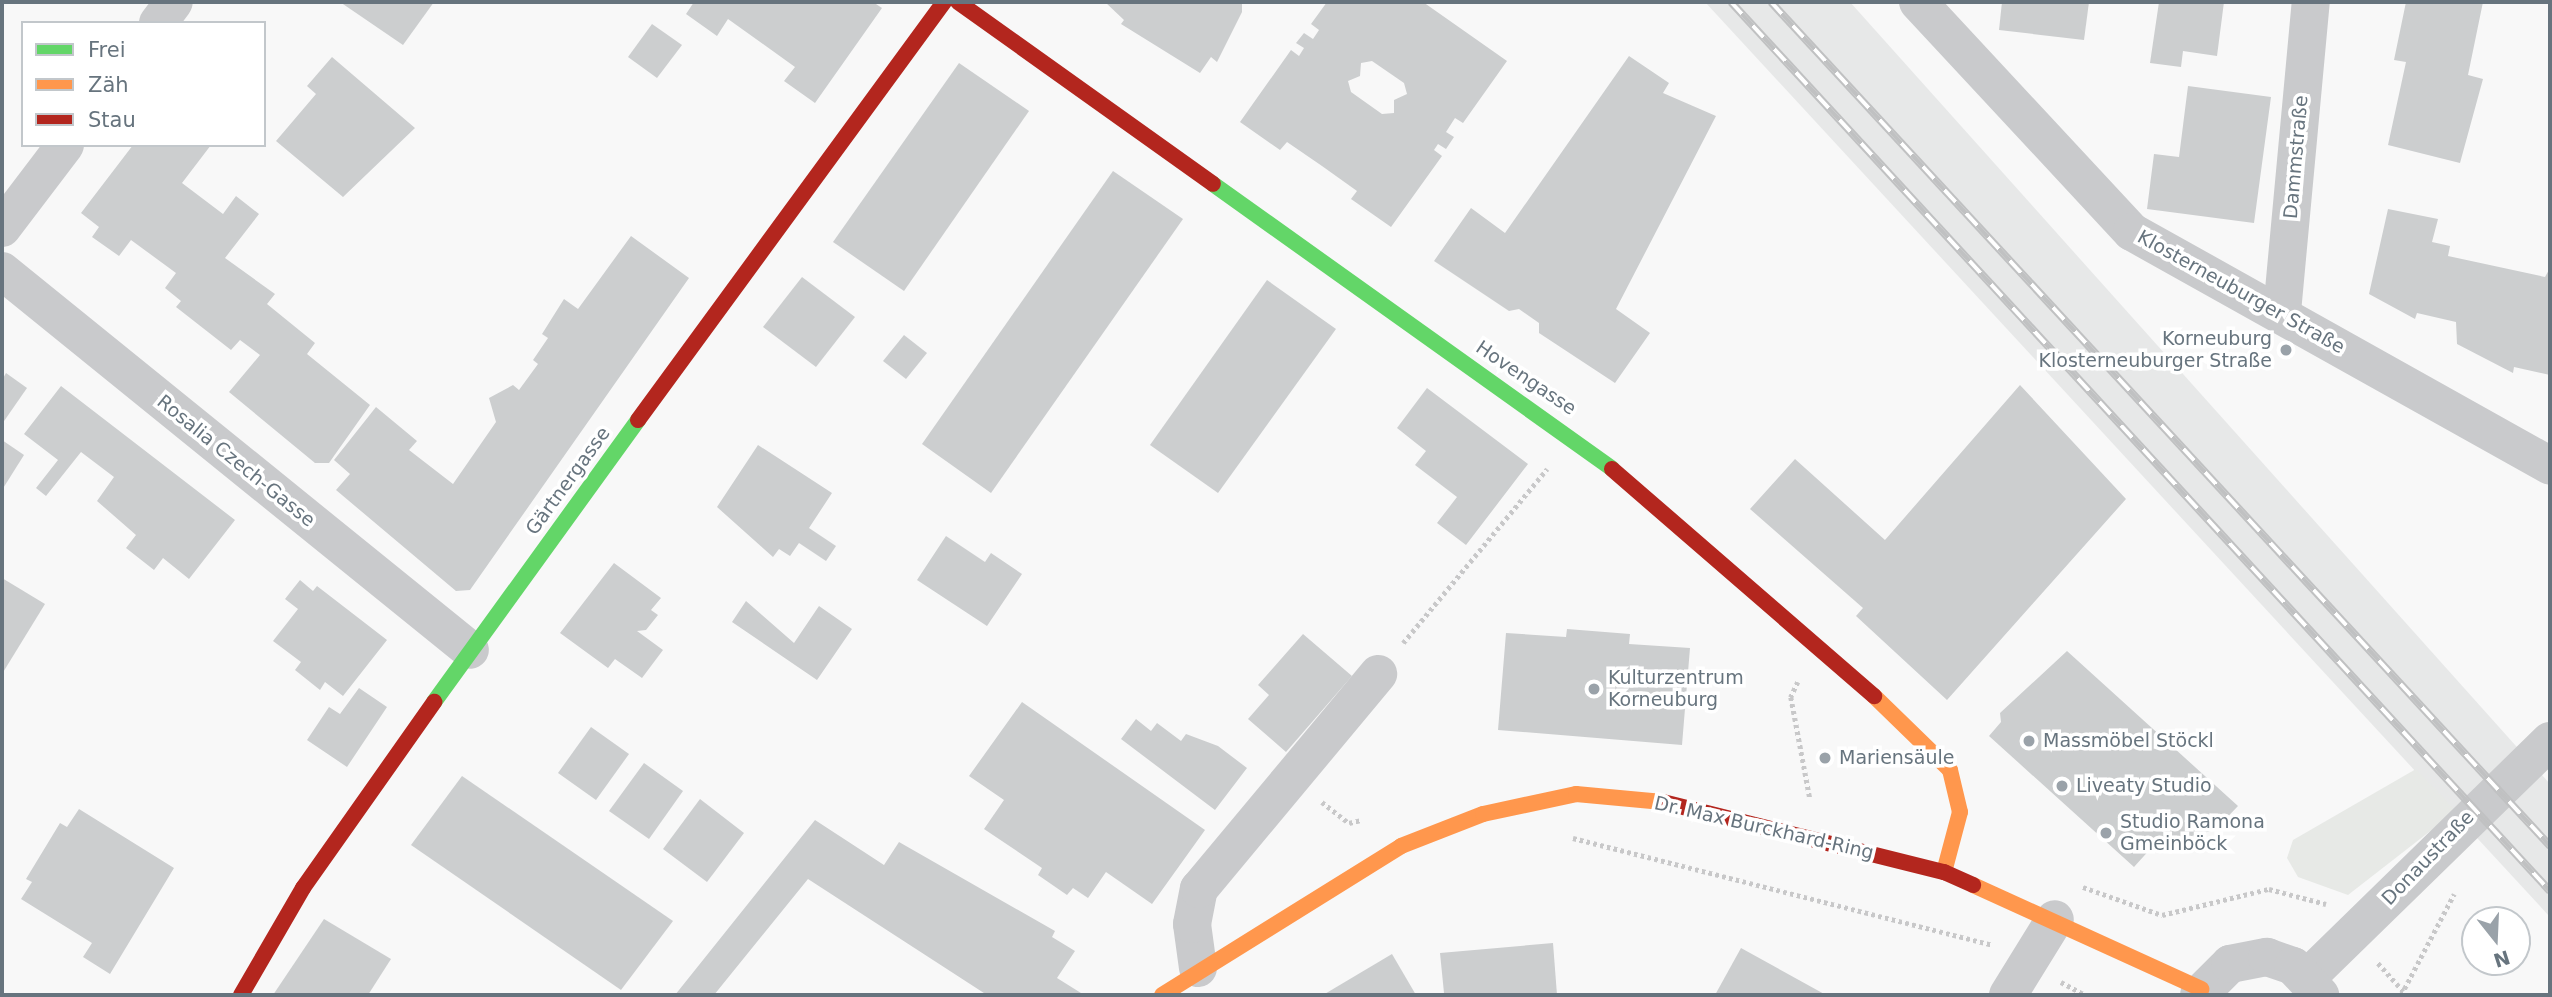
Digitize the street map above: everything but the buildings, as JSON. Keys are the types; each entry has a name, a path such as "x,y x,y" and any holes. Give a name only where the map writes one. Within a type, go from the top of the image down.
{"street":[{"path":"160,21 174,2"},
{"name":"Gärtnergasse","path":"242,995 303,888 470,650 944,2"},
{"name":"Hovengasse","path":"958,2 1352,286 1574,436 1937,752 1950,770 1960,813 1944,873"},
{"name":"Klosterneuburger Straße","path":"1917,2 2132,232 2282,312 2550,466"},
{"name":"Dammstraße","path":"2282,312 2311,2"},
{"path":"2,228 63,147"},
{"name":"Rosalia Czech-Gasse","path":"2,271 470,650"},
{"path":"1198,968 1192,924 1199,889 1378,674"},
{"name":"Donaustraße","path":"2314,986 2354,935 2463,821 2550,741"},
{"name":"Dr. Max Burckhard-Ring","path":"1162,995 1198,968 1401,846 1532,799 1576,794 1664,802 1808,835 1944,873 2054,919 2200,992 2215,973 2247,958 2281,960 2314,986"},
{"path":"2008,995 2054,919"}],"path":[{"path":"1378,674 1574,436"},
{"path":"1808,835 1810,775 1791,697 1818,651"},
{"path":"1562,835 1983,941 2028,964"},
{"path":"2401,995 2457,888"},
{"path":"2162,915 2269,889 2326,904 2354,935"}],"shaded area":[{"path":"1705,2 1850,2 2550,784 2550,917"},
{"path":"2416,769 2456,811 2348,895 2298,877 2287,858 2293,840"}],"railway":[{"path":"1731,2 2550,891"},
{"path":"1771,2 2550,846"}],"traffic: fast":[{"path":"1213,184 1612,469"},
{"path":"434,702 638,420"}],"traffic: slow":[{"path":"1874,696 1950,770 1960,812 1944,872"},
{"path":"1162,995 1401,846 1483,814 1576,794 1663,802"},
{"path":"1973,885 2201,989"}],"traffic: jam":[{"path":"638,420 944,2"},
{"path":"958,2 1213,184"},
{"path":"1612,469 1874,696"},
{"path":"241,995 303,888 434,702"},
{"path":"1663,802 1944,872 1973,885"}],"place":[{"name":"Korneuburg Klosterneuburger Straße","path":"2286,350"},
{"name":"Kulturzentrum Korneuburg","path":"1594,689"},
{"name":"Massmöbel Stöckl","path":"2029,741"},
{"name":"Mariensäule","path":"1825,758"},
{"name":"Liveaty Studio","path":"2062,786"},
{"name":"Studio Ramona Gmeinböck","path":"2106,833"}]}
